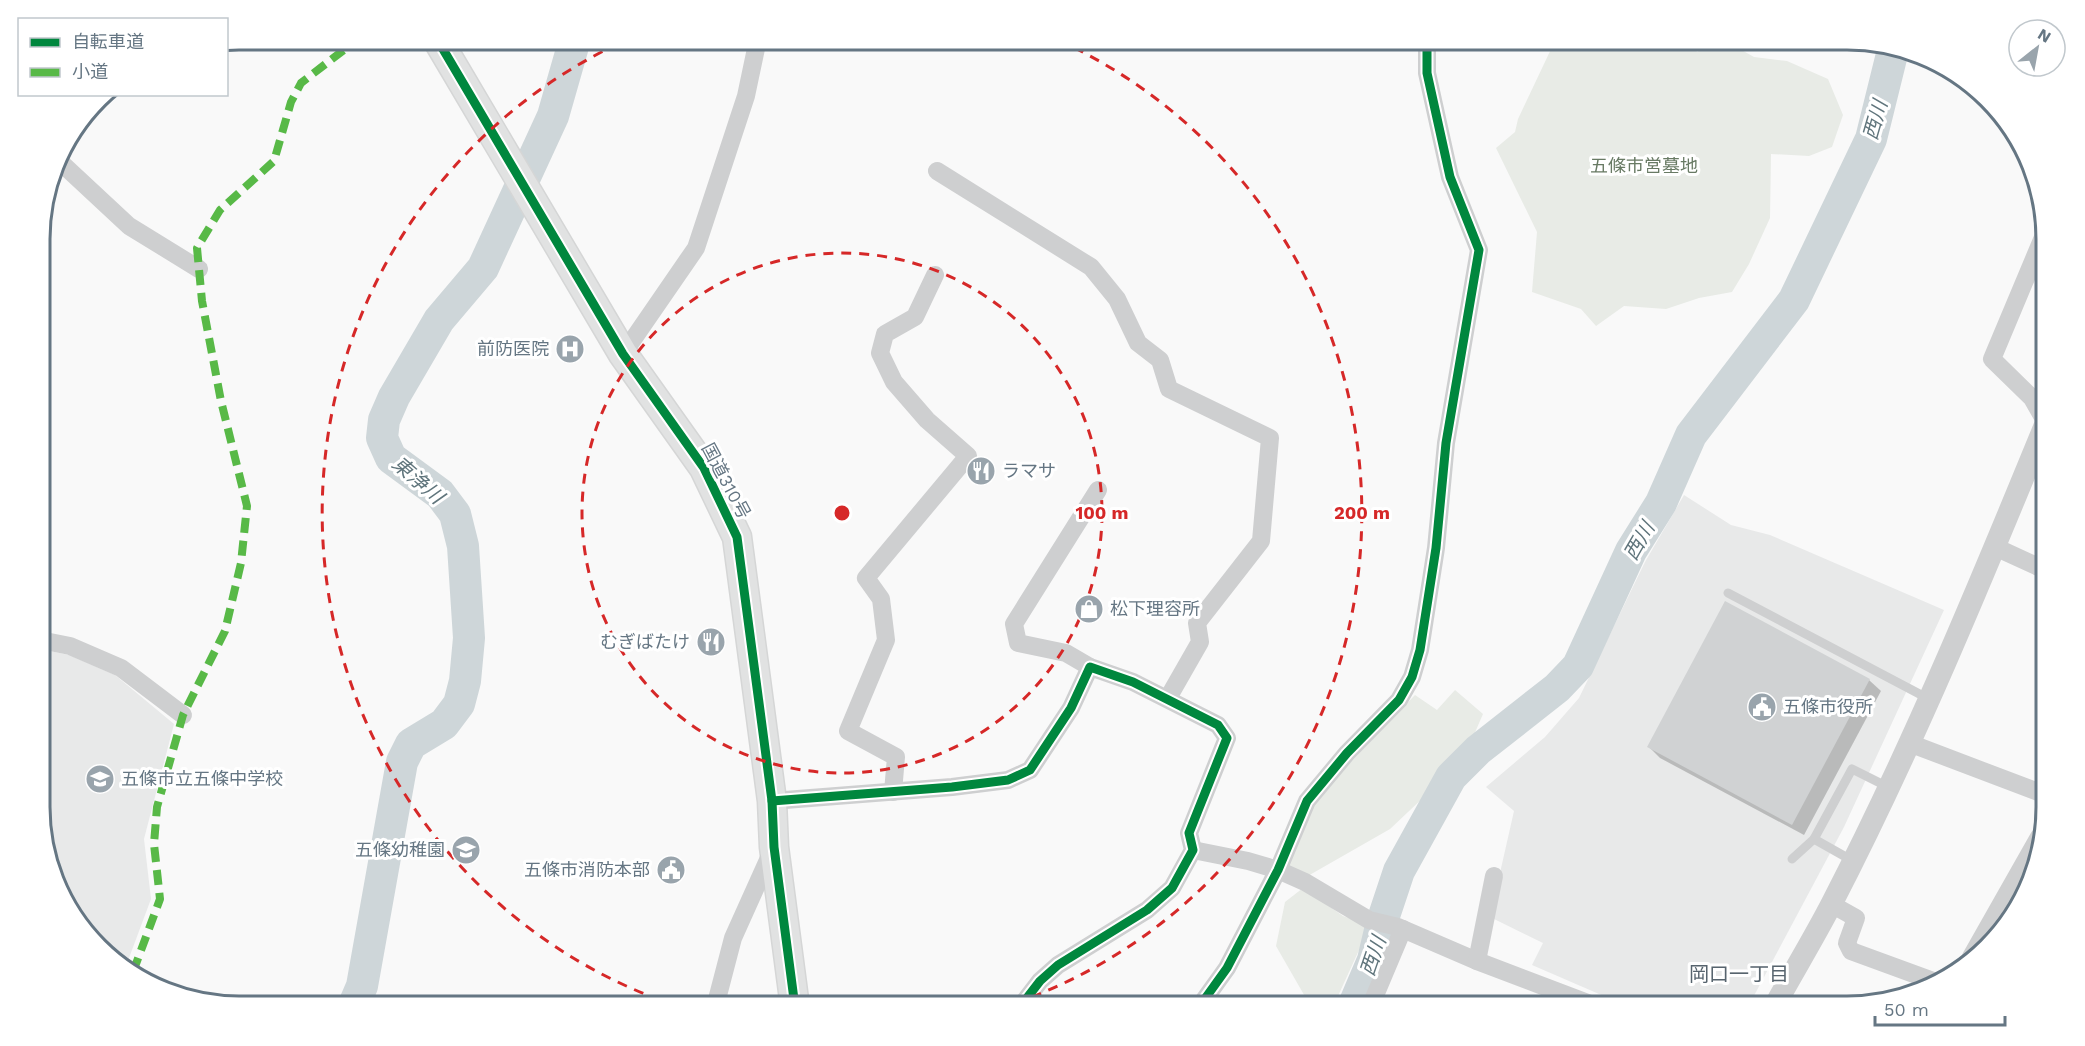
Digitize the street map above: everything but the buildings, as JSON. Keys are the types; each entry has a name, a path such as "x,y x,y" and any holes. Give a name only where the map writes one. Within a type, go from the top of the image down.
{"highway":[{"name":"国道310号","path":"444,50 623,354 704,468 737,537 772,801 774,847 794,996"}],"street":[{"path":"623,354 696,248 746,96 756,50"},
{"path":"1207,996 1227,968 1278,870 1307,801 1347,753 1399,700 1412,677 1420,650 1436,548 1446,443 1479,250 1450,177 1427,73 1426,50"},
{"path":"64,166 129,226 199,268"},
{"path":"937,171 1091,267 1117,299 1138,343 1160,360 1169,389 1270,438 1261,541 1197,623 1200,642 1168,698"},
{"path":"2036,254 1992,359 2032,398 2036,406"},
{"path":"893,792 896,757 848,731 886,640 882,599 866,578 968,456 927,420 894,382 880,352 885,334 915,317 935,275"},
{"path":"1780,996 1853,861 1909,743 1995,547 2036,445"},
{"path":"1028,996 1040,981 1058,965 1147,910 1172,888 1193,850 1189,833 1227,738 1218,725 1133,682 1090,667 1066,653 1018,643 1014,624 1098,490"},
{"path":"1995,547 2036,566"},
{"path":"50,642 70,646 121,668 183,715"},
{"path":"772,801 952,787 1008,780 1030,770 1071,708 1090,667"},
{"path":"1909,743 2036,791"},
{"path":"718,996 733,938 774,847"},
{"path":"1193,850 1248,861 1278,870 1305,882 1369,920 1400,928 1477,961 1569,996"},
{"path":"1987,933 2029,855"},
{"path":"1477,961 1494,876"},
{"path":"1831,904 1856,918 1847,943 1851,951 1926,978"},
{"path":"1374,996 1400,928"}],"lane":[{"path":"1728,593 1929,699"},
{"path":"1792,860 1814,839 1852,769 1888,788"},
{"path":"1814,839 1853,861"}],"shaded area":[{"path":"1684,495 1731,525 1770,535 1944,610 1844,827 1754,996 1604,996 1532,965 1543,943 1490,917 1514,811 1486,787 1545,737 1579,698 1645,562"},
{"name":"五條市立五條中学校","path":"50,651 69,655 115,675 174,724 144,839 151,899 128,960 105,941 89,922 75,902 64,880 51,832"}],"green space":[{"name":"五條市営墓地","path":"1551,50 1694,50 1698,52 1699,50 1742,50 1754,57 1787,61 1828,79 1843,115 1832,147 1809,156 1771,154 1770,218 1749,264 1732,292 1699,298 1666,309 1624,306 1596,326 1581,309 1532,292 1537,232 1496,148 1515,132 1518,119"},
{"path":"1455,690 1483,714 1473,737 1444,778 1390,829 1306,877 1287,865 1314,804 1415,695 1437,710"},
{"path":"1303,888 1343,916 1370,926 1338,996 1305,996 1276,946 1285,902"}],"waterway":[{"name":"東浄川","path":"358,996 362,986 402,762 411,744 444,724 459,704 465,681 469,638 463,546 455,514 440,494 391,458 382,438 384,420 394,397 439,320 483,268 553,116 572,50"},
{"name":"西川","path":"1358,996 1373,960 1382,922 1399,871 1451,777 1478,750 1557,688 1578,666 1631,551 1661,503 1691,435 1794,300 1871,139 1892,55"}],"marked path":[{"path":"135,966 160,899 154,844 157,807 183,715 225,631 241,563 247,506 221,401 202,301 197,248 220,210 274,161 291,102 301,83 344,50"}],"cycle path":[{"path":"443,50 623,354 704,468 737,537 772,801 774,847 794,996"},
{"path":"1207,996 1227,968 1278,870 1307,801 1347,753 1399,700 1412,677 1420,650 1436,548 1446,443 1479,250 1450,177 1427,73 1427,50"},
{"path":"772,801 952,787 1008,780 1030,770 1071,708 1090,667 1133,682 1218,725 1227,738 1189,833 1193,850 1172,888 1147,910 1058,965 1040,981 1028,996"}],"place":[{"name":"前防医院","path":"570,349"},
{"name":"ラマサ","path":"981,471"},
{"name":"松下理容所","path":"1089,609"},
{"name":"むぎばたけ","path":"711,642"},
{"name":"五條市役所","path":"1762,707"},
{"name":"五條市立五條中学校","path":"100,779"},
{"name":"五條幼稚園","path":"466,850"},
{"name":"五條市消防本部","path":"671,870"}],"district":[{"name":"岡口一丁目","path":"1739,974"}]}
